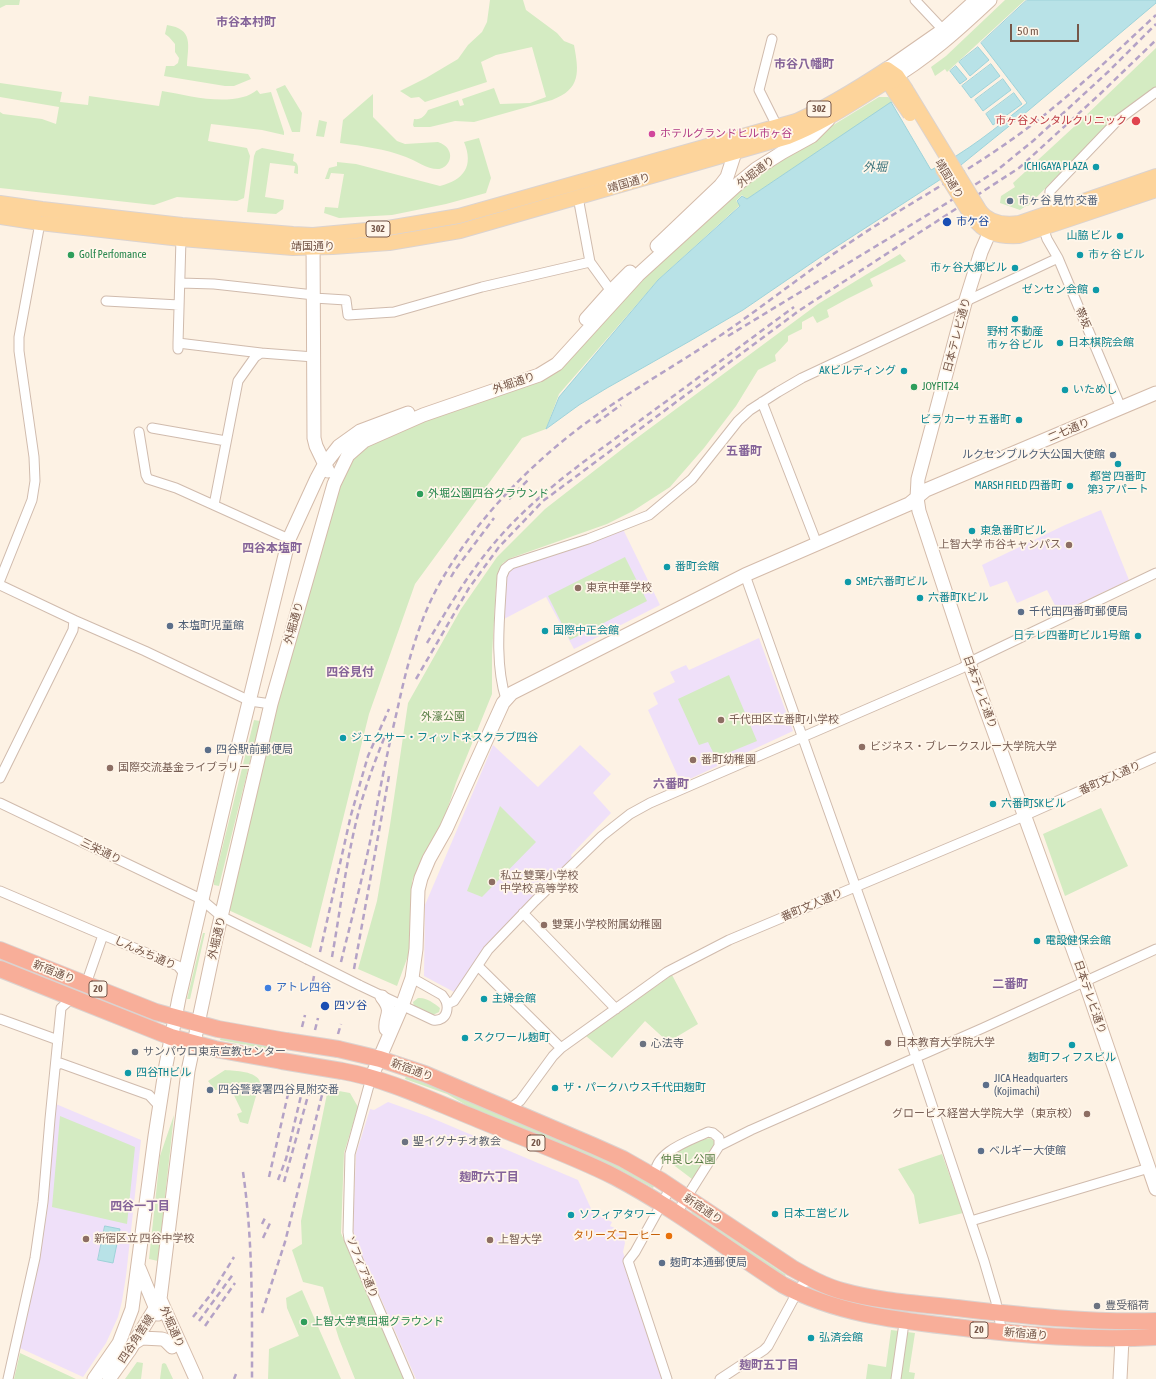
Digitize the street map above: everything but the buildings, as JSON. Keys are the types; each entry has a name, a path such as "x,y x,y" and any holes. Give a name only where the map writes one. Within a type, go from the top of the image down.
{"highway":[{"name":"新宿通り","path":"0,950 156,1012 175,1018 198,1024 286,1041 338,1049 380,1059 426,1074 594,1146 623,1160 655,1177 792,1268 813,1280 842,1291 867,1296 998,1313 1074,1319 1156,1321"},
{"name":"新宿通り","path":"0,969 171,1037 193,1044 372,1078 408,1090 614,1177 661,1204 795,1291 838,1308 890,1319 1002,1332 1073,1338 1156,1338"}],"main road":[{"path":"946,34 976,0"},
{"path":"895,81 946,34 990,0"},
{"name":"靖国通り","path":"0,217 181,239 389,243 460,230 788,137 810,129 895,81"},
{"name":"靖国通り","path":"0,203 313,241 459,216 796,121 860,86 895,81"},
{"name":"靖国通り","path":"895,81 984,220"},
{"name":"外堀通り","path":"186,1379 161,1322 158,1304 187,1079 193,1044 221,916 271,704 334,484 348,455 364,441 423,415 549,370 557,364 638,275 739,183 756,169 812,136 831,117"},
{"name":"外堀通り","path":"196,1379 174,1330 138,1268 155,1136 171,1037 201,900 289,539 324,465 339,446 360,431 532,369 553,357 611,291 720,186 727,177 738,143 746,135"},
{"path":"984,220 1002,236 1019,236 1041,222 1156,176"},
{"path":"1041,222 1156,190"},
{"name":"日本テレビ通り","path":"984,220 979,259 965,302 918,479 917,498 919,511 969,663 1153,1167 1156,1189"},
{"path":"313,241 314,438 324,465 334,484"},
{"name":"二七通り","path":"506,699 512,693 745,575 908,504 926,490 1156,392"},
{"path":"372,1078 412,978 416,949 418,890 421,878 429,860 446,830 492,726 506,699"},
{"path":"382,997 388,1007 389,1014 386,1026 388,1039"},
{"name":"四谷角筈線","path":"94,1379 119,1344 132,1309 138,1268"},
{"name":"四谷角筈線","path":"109,1379 134,1343 158,1304"},
{"path":"119,1344 131,1332 147,1322 161,1322 174,1330"},
{"path":"134,1343 142,1338 162,1339 172,1347"},
{"path":"1120,1379 1122,1339"}],"street":[{"path":"915,0 946,34"},
{"path":"772,39 759,90 777,126"},
{"path":"1041,222 1049,210 1050,191 1118,120 1156,92"},
{"path":"578,197 590,262 611,291"},
{"name":"帯坂","path":"1041,222 1047,239 1058,258 1121,408"},
{"path":"0,580 32,500 35,481 34,458 19,351 19,337 40,223"},
{"path":"181,239 178,346 314,357"},
{"path":"506,699 502,684 499,658 502,576 511,564 588,539 649,516 692,479 738,421 762,402 802,378 1058,258"},
{"path":"180,283 214,284 346,300 348,314 394,312 482,287 590,262"},
{"path":"106,301 179,305"},
{"path":"214,505 238,381 255,357 261,353"},
{"path":"762,402 817,544"},
{"path":"152,428 226,441"},
{"path":"139,432 146,475 148,479 176,488 289,539"},
{"path":"412,978 442,995 447,1004 454,1001 488,950 602,836 630,814 650,803 962,668 976,658 1156,573"},
{"path":"745,575 916,1057 984,1260 1002,1332"},
{"path":"0,585 250,701 271,704"},
{"path":"0,778 73,630 74,620"},
{"name":"番町文人通り","path":"505,1108 512,1107 520,1101 553,1056 561,1048 667,972 729,940 1156,758"},
{"name":"三栄通り","path":"0,803 201,900 221,916 359,986 402,1006 436,1020 447,1014 447,1004"},
{"name":"しんみち通り","path":"0,891 178,966 184,976"},
{"path":"523,914 616,1009"},
{"path":"86,984 103,935"},
{"path":"719,1146 751,1130 1156,949"},
{"path":"476,968 480,968 561,1048"},
{"path":"8,1379 35,1258 43,1202 61,1008 72,998"},
{"path":"0,1018 58,1040"},
{"path":"56,1066 60,1063 149,1095 160,1107"},
{"name":"ソフィア通り","path":"372,1078 350,1154 348,1232 352,1246 409,1379"},
{"path":"655,1177 655,1171 664,1155 673,1148 708,1132 713,1132 717,1135 720,1142 719,1146 676,1214"},
{"path":"971,1221 1153,1167"},
{"path":"667,1379 628,1260 635,1252 671,1188"},
{"path":"720,1379 768,1346 789,1310 795,1291 804,1283 813,1280"},
{"path":"896,1379 903,1330"}],"shaded area":[{"name":"上智大学 市谷キャンパス","path":"1101,510 1129,580 1061,612 1058,611 1047,590 1017,603 1007,581 990,587 982,565 1065,525"},
{"name":"東京中華学校","path":"623,529 660,605 574,649 546,597 504,619 504,579 509,569"},
{"name":"千代田区立番町小学校","path":"759,638 793,731 681,783 648,710 658,704 653,693 675,682 670,672 686,665 689,670"},
{"name":"私立 雙葉小学校 中学校 高等学校","path":"493,745 538,787 580,745 611,774 593,793 611,813 571,855 572,858 495,936 454,992 424,976 425,905"},
{"name":"上智大学","path":"388,1102 427,1116 578,1180 593,1213 612,1222 610,1226 622,1231 625,1243 623,1252 664,1379 416,1379 354,1237 353,1229 356,1154 370,1109 374,1110"},
{"name":"新宿区立 四谷中学校","path":"56,1104 141,1140 122,1301 118,1317 106,1343 83,1377 20,1348 38,1266 47,1211"}],"green space":[{"path":"0,0 20,0 19,5 6,5 0,8"},
{"path":"490,0 523,0 526,10 557,33 564,41 574,45 577,71 573,85 561,96 552,100 474,122 455,121 430,127 414,127 414,119 419,119 426,114 428,110 458,100 460,106 464,105 462,99 494,88 500,104 530,103 546,97 532,47 496,55 481,62 487,82 425,102 419,97 411,98 400,91 458,59 468,45 482,32 487,22"},
{"path":"1005,0 1025,0 947,72 945,69 935,76 931,67 946,56"},
{"path":"167,25 182,30 188,39 187,66 248,74 251,79 234,86 225,86 164,76 166,66 174,66 178,63 179,58 175,52 175,44 165,34"},
{"path":"1156,48 1156,87 1115,117 1028,206 1020,210 1000,203 1001,196 1015,187 1013,183"},
{"path":"0,83 62,92 60,102 88,105 89,96 159,106 162,91 223,100 245,97 257,90 260,94 271,92 284,135 262,130 211,124 208,141 247,148 250,156 244,198 237,201 177,197 154,205 0,188 0,112 3,114 42,119 56,124 59,107 0,97"},
{"path":"285,85 302,113 300,132 292,132 276,89"},
{"path":"373,94 373,117 397,141 405,144 438,142 445,145 450,154 448,163 441,169 434,169 390,152 340,143 343,120"},
{"path":"879,97 888,97 895,101 747,199 742,195 736,201 740,205 658,280 559,394 546,429 522,438 415,584 369,714 311,948 224,908 271,704 345,464 364,441 552,372 623,293 761,173"},
{"path":"319,120 327,122 324,137 316,136"},
{"path":"479,138 491,178 486,193 446,204 392,215 339,218 324,213 325,207 338,208 344,174 331,173 329,179 325,179 329,168 337,166 337,162 356,164 440,186 461,176 465,171 468,158 464,142"},
{"path":"262,148 294,154 293,161 298,166 298,174 294,173 295,166 270,163 265,197 284,200 283,209 276,214 247,212 254,156 256,151"},
{"name":"外濠公園","path":"900,254 906,261 870,279 873,286 827,310 829,317 817,323 813,316 802,322 802,329 788,336 788,341 775,355 776,361 758,370 736,406 704,448 670,487 633,511 607,524 511,558 503,563 498,572 496,586 492,655 492,694 456,783 444,819 412,881 409,953 397,986 358,969 377,901 408,703 461,609 497,557 545,509 630,443 818,304"},
{"path":"625,557 647,601 570,640 548,596"},
{"path":"729,675 757,741 718,757 713,752 708,742 699,745 678,699"},
{"path":"254,720 260,721 219,886 214,885 214,881"},
{"path":"500,806 536,842 482,897 467,891"},
{"path":"1101,808 1128,866 1065,896 1043,834"},
{"path":"203,933 205,933 190,999 187,999"},
{"path":"672,975 698,1024 668,1042 645,1021 612,1058 586,1036"},
{"path":"418,998 424,998 433,1002 440,1008 439,1012 433,1015 414,1007 413,1002"},
{"path":"221,1037 284,1049 283,1052 220,1040"},
{"path":"225,1070 240,1071 250,1074 258,1078 260,1082 248,1124 240,1122 237,1114 242,1112 230,1087 223,1090 215,1090 208,1081"},
{"path":"406,1076 449,1092 613,1163 654,1186 653,1188 622,1171 480,1113 447,1094 405,1079"},
{"path":"328,1089 350,1093 358,1107 344,1153 341,1233 404,1379 355,1379 339,1339 323,1287 303,1282 292,1250 302,1244 301,1221"},
{"path":"174,1115 158,1261 149,1259 160,1156"},
{"path":"60,1116 135,1147 127,1224 52,1207"},
{"name":"仲良し公園","path":"710,1138 715,1142 711,1151 692,1179 667,1160 675,1152 693,1143"},
{"path":"942,1154 963,1213 919,1224 914,1195 898,1169"},
{"path":"692,1211 786,1275 784,1277 691,1214"},
{"name":"上智大学真田堀グラウンド","path":"302,1290 341,1379 268,1379 269,1349 299,1336 287,1308 286,1298"},
{"path":"891,1330 915,1333 909,1372 915,1373 914,1379 866,1379 868,1364 886,1367"},
{"path":"20,1353 76,1379 14,1379"},
{"path":"137,1362 143,1363 141,1379 125,1379"},
{"path":"162,1364 166,1364 173,1379 160,1379"}],"water":[{"name":"外堀","path":"1027,0 1156,0 1156,3 961,165 822,256 743,310 607,388 579,405 546,429 559,397 658,280 740,206 737,201 742,196 747,199 891,102 931,170 969,147 1027,103 981,43"},
{"path":"978,47 989,60 970,76 959,62"},
{"path":"991,64 1000,76 971,98 962,86"},
{"path":"956,66 967,79 960,84 950,71"},
{"path":"1003,79 1011,90 983,111 975,100"},
{"path":"1014,93 1022,104 993,125 986,114"},
{"path":"105,1226 120,1229 113,1263 98,1260"}],"railway":[{"path":"341,962 366,861 400,696 417,635 435,592 469,538 489,513 511,488 559,444 584,424 721,335 855,239 977,163 1018,135 1098,69 1156,15"},
{"path":"728,336 947,203 996,171 1033,141 1109,71 1156,24"},
{"path":"416,679 469,588 499,547 543,501 800,310 1019,168 1100,94 1156,40"},
{"path":"427,643 473,570 507,529 542,495 579,465 794,307"},
{"path":"596,423 621,405"},
{"path":"509,499 530,478"},
{"path":"451,577 494,518"},
{"path":"320,952 351,815 368,756 389,709"},
{"path":"332,957 348,860 356,822 366,786 385,736"},
{"path":"354,969 389,776"},
{"path":"313,981 314,976"},
{"path":"302,1027 305,1015"},
{"path":"315,1030 318,1018"},
{"path":"338,1034 341,1024"},
{"path":"269,1177 291,1081"},
{"path":"278,1180 286,1159 304,1083"},
{"path":"284,1182 311,1085"},
{"path":"262,1313 285,1242 324,1087"},
{"path":"243,1172 249,1224 252,1301 252,1379"},
{"path":"262,1224 265,1218"},
{"path":"263,1238 271,1221"},
{"path":"193,1317 212,1293 234,1257"},
{"path":"199,1321 234,1273"},
{"path":"205,1326 235,1283"},
{"path":"234,1379 236,1374"}],"place":[{"name":"市ヶ谷メンタルクリニック","path":"1136,121"},
{"name":"ホテルグランドヒル市ヶ谷","path":"652,134"},
{"name":"ICHIGAYA PLAZA","path":"1096,167"},
{"name":"市ヶ谷 見竹 交番","path":"1010,201"},
{"name":"市ケ谷","path":"947,222"},
{"name":"山脇 ビル","path":"1120,236"},
{"name":"Golf Perfomance","path":"71,255"},
{"name":"市ヶ谷 ビル","path":"1080,255"},
{"name":"市ヶ谷大郷ビル","path":"1015,268"},
{"name":"ゼンセン会館","path":"1096,290"},
{"name":"野村 不動産 市ヶ谷 ビル","path":"1015,319"},
{"name":"日本棋院会館","path":"1060,343"},
{"name":"AKビルディング","path":"904,371"},
{"name":"JOYFIT24","path":"914,387"},
{"name":"いためし","path":"1065,390"},
{"name":"ビラ カーサ 五番町","path":"1019,420"},
{"name":"ルクセンブルク大公国大使館","path":"1113,455"},
{"name":"都営 四番町 第3 アパート","path":"1118,464"},
{"name":"MARSH FIELD 四番町","path":"1070,486"},
{"name":"外堀公園四谷グラウンド","path":"420,494"},
{"name":"東急番町ビル","path":"972,531"},
{"name":"上智大学 市谷キャンパス","path":"1069,545"},
{"name":"番町会館","path":"667,567"},
{"name":"SME六番町ビル","path":"848,582"},
{"name":"東京中華学校","path":"578,588"},
{"name":"六番町Kビル","path":"920,598"},
{"name":"千代田四番町郵便局","path":"1021,612"},
{"name":"本塩町児童館","path":"170,626"},
{"name":"国際中正会館","path":"545,631"},
{"name":"日テレ四番町ビル 1号館","path":"1138,636"},
{"name":"千代田区立番町小学校","path":"721,720"},
{"name":"ジェクサー・フィットネスクラブ四谷","path":"343,738"},
{"name":"ビジネス・ブレークスルー大学院大学","path":"862,747"},
{"name":"四谷駅前郵便局","path":"208,750"},
{"name":"番町幼稚園","path":"693,760"},
{"name":"国際交流基金ライブラリー","path":"110,768"},
{"name":"六番町SKビル","path":"993,804"},
{"name":"私立 雙葉小学校 中学校 高等学校","path":"492,882"},
{"name":"雙葉小学校附属幼稚園","path":"544,925"},
{"name":"電設健保会館","path":"1037,941"},
{"name":"アトレ四谷","path":"268,988"},
{"name":"主婦会館","path":"484,999"},
{"name":"四ツ谷","path":"325,1006"},
{"name":"スクワール麹町","path":"465,1038"},
{"name":"日本教育大学院大学","path":"888,1043"},
{"name":"心法寺","path":"643,1044"},
{"name":"麹町フィフスビル","path":"1072,1045"},
{"name":"サンパウロ東京宣教センター","path":"135,1052"},
{"name":"四谷THビル","path":"128,1073"},
{"name":"JICA Headquarters (Kojimachi)","path":"986,1085"},
{"name":"ザ・パークハウス千代田麹町","path":"555,1088"},
{"name":"四谷警察署四谷見附交番","path":"210,1090"},
{"name":"グロービス経営大学院大学（東京校）","path":"1087,1114"},
{"name":"聖イグナチオ教会","path":"405,1142"},
{"name":"ベルギー大使館","path":"981,1151"},
{"name":"日本工営ビル","path":"775,1214"},
{"name":"ソフィアタワー","path":"571,1215"},
{"name":"タリーズコーヒー","path":"669,1236"},
{"name":"新宿区立 四谷中学校","path":"86,1239"},
{"name":"上智大学","path":"490,1240"},
{"name":"麹町本通郵便局","path":"662,1263"},
{"name":"豊受稲荷","path":"1097,1306"},
{"name":"上智大学真田堀グラウンド","path":"304,1322"},
{"name":"弘済会館","path":"811,1338"}],"district":[{"name":"市谷本村町","path":"246,22"},
{"name":"市谷八幡町","path":"804,64"},
{"name":"五番町","path":"744,451"},
{"name":"四谷本塩町","path":"272,548"},
{"name":"四谷見付","path":"350,672"},
{"name":"六番町","path":"671,784"},
{"name":"二番町","path":"1010,984"},
{"name":"麹町六丁目","path":"489,1177"},
{"name":"四谷一丁目","path":"140,1206"},
{"name":"麹町五丁目","path":"769,1365"}]}
